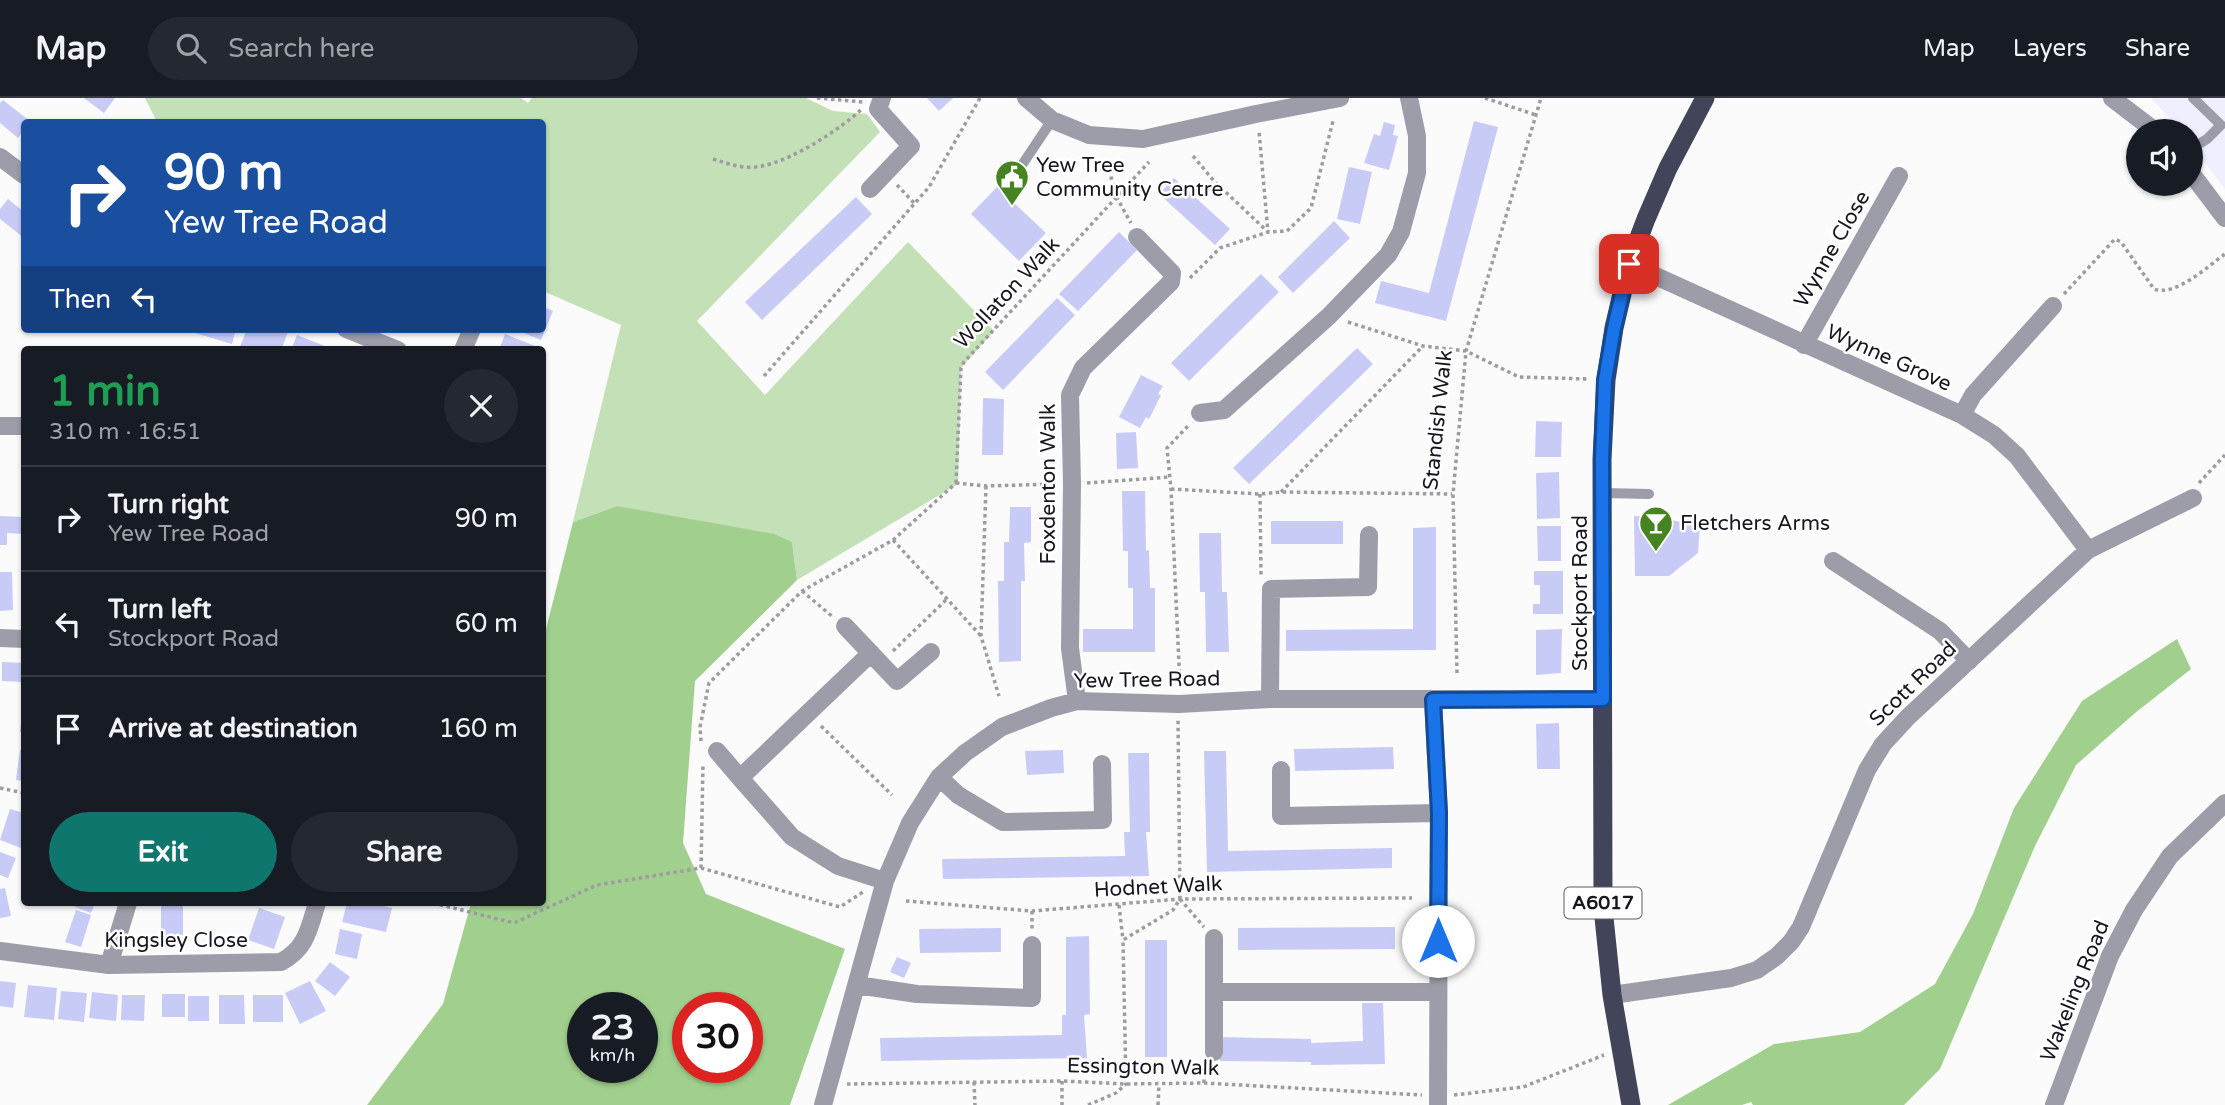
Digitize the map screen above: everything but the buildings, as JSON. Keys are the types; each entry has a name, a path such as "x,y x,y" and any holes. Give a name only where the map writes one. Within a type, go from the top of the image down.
{"highway":[{"name":"Stockport Road","path":"1631,1105 1612,995 1603,908 1605,380 1629,264 1663,181 1705,98"}],"street":[{"path":"870,188 911,146 878,109 882,98"},
{"path":"1026,98 1052,120 1089,135 1143,139 1340,98"},
{"path":"1200,412 1224,410 1329,316 1388,255 1401,232 1417,173 1417,136 1409,98"},
{"path":"2112,98 2139,119"},
{"path":"0,157 21,174"},
{"name":"Wynne Close","path":"1804,345 1899,176"},
{"path":"2203,189 2225,218"},
{"path":"1137,237 1168,267 1172,273 1171,282"},
{"name":"Wynne Grove","path":"1629,264 1962,415 1994,435 2017,456 2088,550"},
{"name":"Foxdenton Walk","path":"1077,701 1070,648 1070,395 1083,368 1171,282"},
{"path":"1962,415 1973,395 2053,306"},
{"path":"356,333 388,346"},
{"path":"0,426 21,426"},
{"name":"Scott Road","path":"1612,995 1731,978 1757,970 1777,956 1801,927 1867,770 1883,744 2088,550 2193,498"},
{"path":"1270,699 1271,589 1368,587 1369,534"},
{"path":"1833,561 1940,631 1969,661"},
{"path":"845,626 897,681 931,652"},
{"path":"0,638 21,639"},
{"path":"740,778 808,713 876,658"},
{"name":"Yew Tree Road","path":"823,1105 885,881 910,822 939,777 965,753 1002,727 1077,701 1179,704 1270,699 1603,699"},
{"path":"1433,700 1439,813 1438,1101"},
{"path":"717,751 792,837 838,866 885,881"},
{"path":"939,777 958,795 1003,822 1103,820 1102,764"},
{"path":"1281,770 1280,816 1439,813"},
{"name":"Wakeling Road","path":"2054,1105 2110,956 2134,910 2169,856 2225,803"},
{"path":"109,964 127,906"},
{"name":"Kingsley Close","path":"0,951 109,964 281,962 295,955 304,940 316,906"},
{"path":"1214,938 1214,1052"},
{"path":"857,985 917,994 1032,998 1032,945"},
{"path":"1214,992 1438,992"}],"lane":[{"path":"2193,98 2223,124 2203,142"},
{"path":"1014,177 1052,120"},
{"path":"1603,493 1649,494"}],"path":[{"path":"713,159 734,166 750,167 780,160 829,134 869,103 817,98"},
{"path":"764,376 929,187 980,98"},
{"path":"1485,98 1536,115"},
{"name":"Standish Walk","path":"1457,673 1453,494 1466,351 1541,98"},
{"path":"1256,114 1268,232"},
{"path":"1171,282 1187,281 1220,248 1268,232 1287,231 1311,208 1333,121"},
{"path":"1193,156 1214,181 1268,232"},
{"name":"Wollaton Walk","path":"956,483 961,368 964,362 1149,162"},
{"path":"1107,163 1117,198 1137,237"},
{"path":"886,172 915,204"},
{"path":"2053,306 2116,239 2154,289 2162,292 2173,290 2225,254"},
{"path":"1329,316 1423,346 1466,351 1519,377 1605,380"},
{"path":"1281,492 1423,346"},
{"path":"1123,940 1173,910 1180,899 1181,675 1167,448 1200,412"},
{"path":"2193,498 2201,479 2225,455"},
{"path":"701,868 704,778 700,727 709,683 802,592 893,540 956,483 986,486 981,636 999,696"},
{"path":"1171,489 1260,494 1453,494"},
{"path":"1260,494 1261,583 1271,589"},
{"path":"893,540 981,636"},
{"path":"802,592 845,626"},
{"path":"876,658 947,599"},
{"path":"808,713 892,795"},
{"path":"0,788 21,792"},
{"path":"445,906 514,923 597,885 701,868 840,908 852,897"},
{"name":"Hodnet Walk","path":"906,901 1032,911 1180,899 1412,898"},
{"path":"1180,899 1214,938"},
{"path":"1088,1105 1116,1093 1126,1084 1123,940 1119,905"},
{"name":"Essington Walk","path":"847,1084 1062,1081 1203,1083 1438,1101 1523,1087 1621,1048"},
{"path":"1062,1081 1062,1105"},
{"path":"974,1083 975,1105"},
{"path":"1158,1105 1159,1084"}],"shaded area":[{"path":"2151,98 2225,98 2225,189 2203,161 2203,119 2170,119"}],"green space":[{"path":"145,98 521,98 528,103 532,98 806,98 833,111 867,114 880,132 697,321 765,395 908,242 994,331 961,368 958,484 797,580 792,542 617,506 573,522 621,325 546,292 546,119 156,119"},
{"path":"617,506 774,534 792,542 797,580 695,681 683,843 706,894 845,949 790,1105 367,1105 443,1004 470,906 546,906 546,629 573,522"},
{"path":"2177,639 2191,669 2135,713 2076,765 2035,846 1940,1069 1904,1105 1753,1105 1751,1102 1742,1105 1668,1105 1774,1044 1860,1032 1935,984 1973,914 2014,808 2082,701"}],"place":[{"name":"Yew Tree Community Centre","path":"1012,207"},
{"name":"Fletchers Arms","path":"1656,553"}],"route":[{"path":"1438,941 1439,813 1433,700 1603,699 1602,459 1605,380 1629,264"}]}
